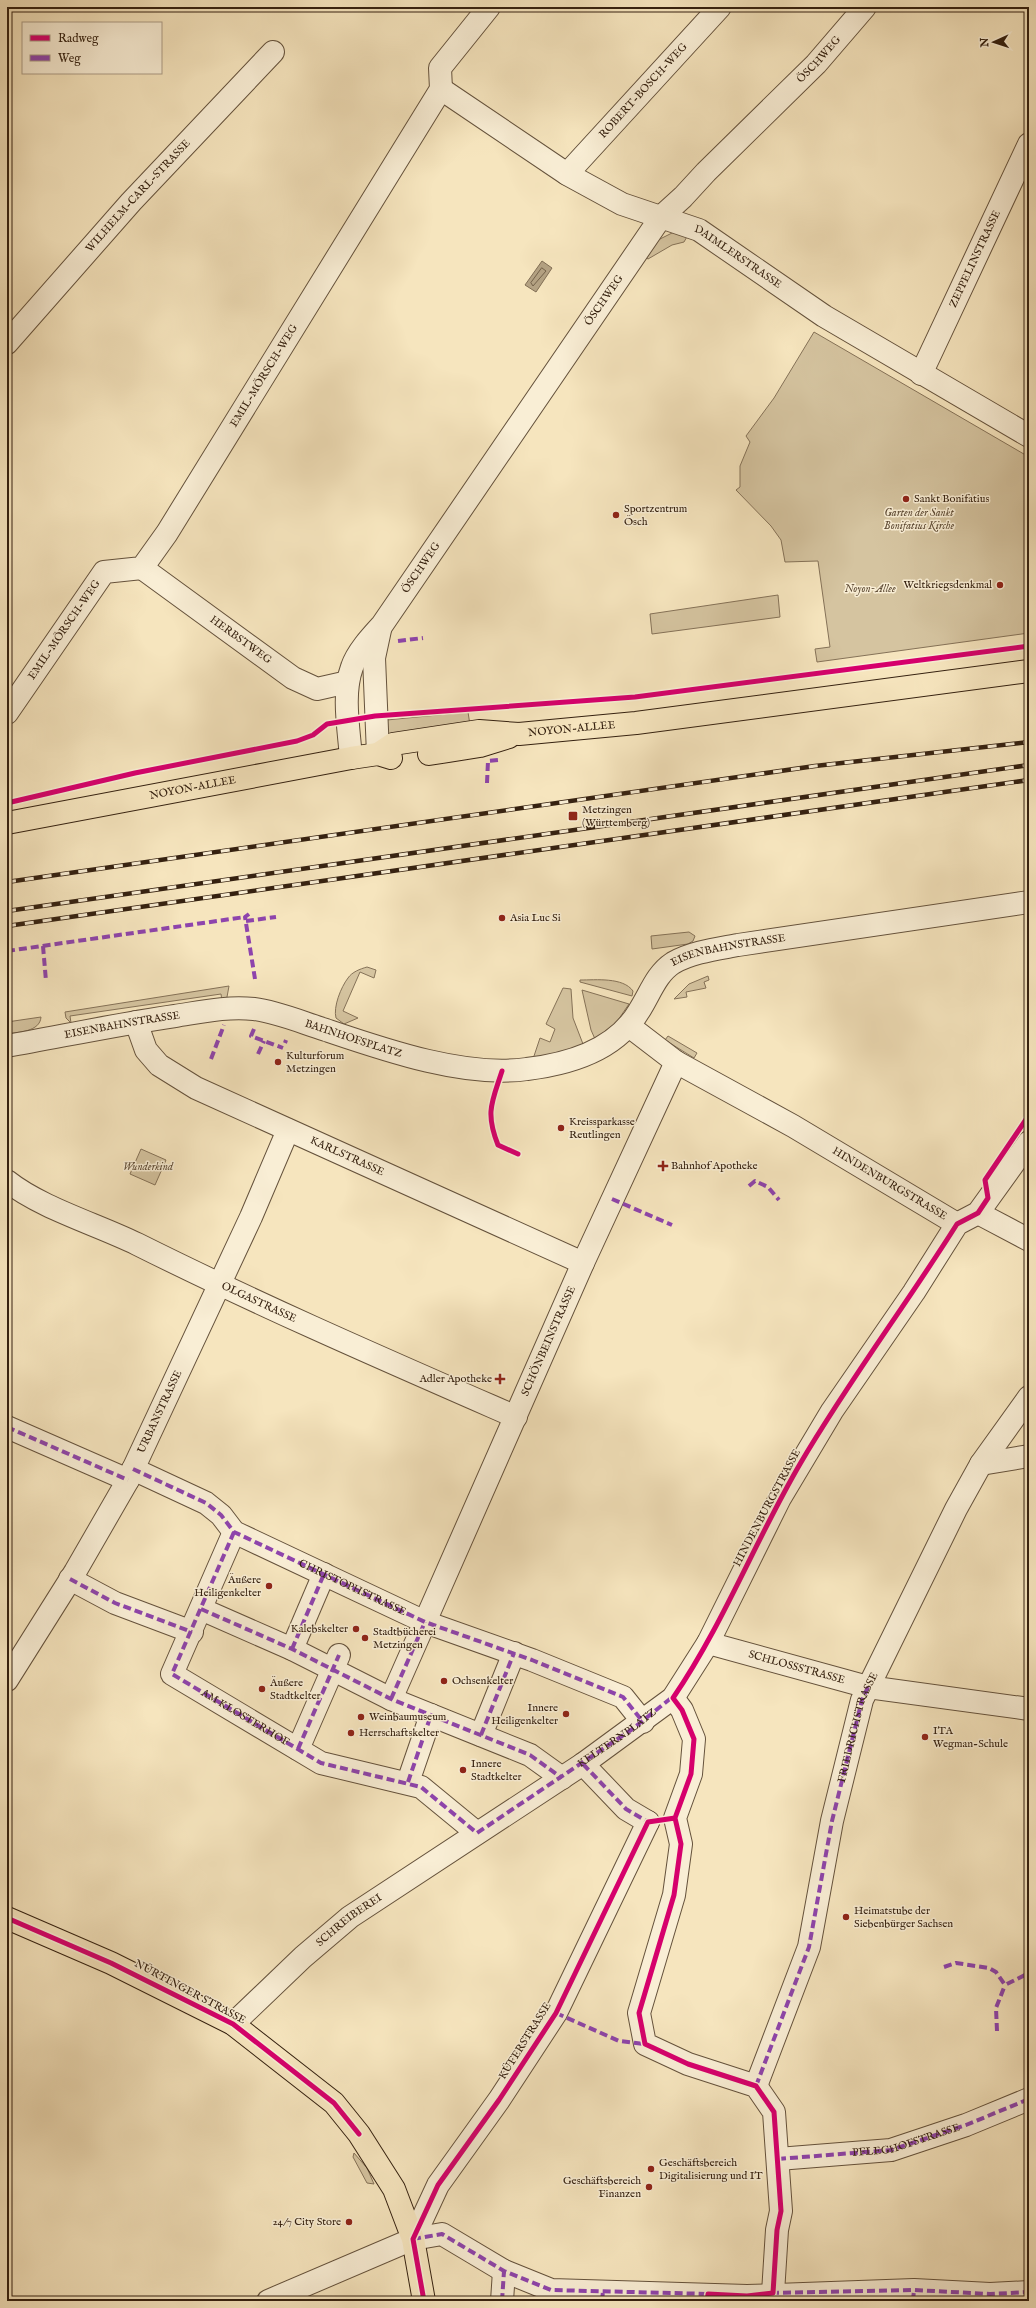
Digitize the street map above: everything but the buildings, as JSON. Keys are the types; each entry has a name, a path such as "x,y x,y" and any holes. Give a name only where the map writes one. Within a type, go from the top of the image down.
{"main road":[{"name":"NOYON-ALLEE","path":"7,823 350,758 378,754 395,759 480,746 519,734 636,723 1029,671"},
{"name":"NÜRTINGER STRASSE","path":"7,1918 111,1963 233,2024 334,2103 359,2134 388,2176 413,2239 424,2301"}],"street":[{"path":"441,89 440,68 489,7"},
{"name":"ROBERT-BOSCH-WEG","path":"567,174 720,7"},
{"name":"ÖSCHWEG","path":"350,758 348,682 352,666 382,625 661,217 683,197 706,172 816,64 865,7"},
{"name":"WILHELM-CARL-STRASSE","path":"7,343 131,202 273,52"},
{"name":"DAIMLERSTRASSE","path":"441,89 567,174 622,204 699,230 824,316 1029,436"},
{"name":"EMIL-MÖRSCH-WEG","path":"7,713 104,572 142,568 167,533 441,89"},
{"name":"ZEPPELINSTRASSE","path":"921,374 1029,144"},
{"name":"HERBSTWEG","path":"142,568 293,678 317,689 348,682"},
{"name":"ÖSCHWEG","path":"378,754 374,658 382,625"},
{"name":"EISENBAHNSTRASSE","path":"470,1068 502,1071 524,1070 570,1061 615,1039 629,1026 660,974 674,963 691,956 738,945 1029,902"},
{"name":"EISENBAHNSTRASSE","path":"7,1046 136,1022 238,1008"},
{"name":"BAHNHOFSPLATZ","path":"238,1008 279,1015 380,1048 470,1068"},
{"name":"KARLSTRASSE","path":"136,1022 146,1050 165,1069 196,1088 583,1263"},
{"name":"HINDENBURGSTRASSE","path":"629,1026 676,1062 793,1126 957,1224 914,1292 832,1411 800,1464 708,1643 673,1698"},
{"name":"SCHÖNBEINSTRASSE","path":"425,1622 583,1263 676,1062"},
{"name":"URBANSTRASSE","path":"7,1680 70,1579 131,1475 220,1285 288,1130"},
{"path":"957,1224 983,1205 1029,1142"},
{"name":"OLGASTRASSE","path":"7,1180 22,1193 110,1232 220,1285 516,1417"},
{"path":"983,1205 1029,1240"},
{"name":"FRIEDRICHSTRASSE","path":"756,2086 809,1947 836,1804 862,1700 956,1508 981,1464 1029,1397"},
{"name":"CHRISTOPHSTRASSE","path":"7,1427 206,1503 221,1515 234,1532 425,1622 514,1653 623,1697 643,1722"},
{"path":"981,1464 1029,1456"},
{"path":"70,1579 114,1603 192,1632 234,1532"},
{"path":"292,1649 324,1574"},
{"path":"201,1609 292,1649 336,1663 391,1699 530,1755 562,1778"},
{"path":"391,1699 425,1622"},
{"name":"AM KLOSTERHOF","path":"192,1632 172,1674 322,1763 408,1782 421,1787 477,1833"},
{"name":"SCHLOSSSTRASSE","path":"708,1643 868,1687 1029,1709"},
{"path":"481,1735 514,1653"},
{"path":"298,1749 336,1663"},
{"path":"673,1698 682,1710 694,1739 691,1774 674,1818 681,1844 674,1895 668,1923 639,2013 645,2044 688,2064 756,2086 774,2112 781,2211 767,2294"},
{"name":"KELTERNPLATZ","path":"477,1833 562,1778 643,1722 673,1698"},
{"path":"408,1782 431,1715"},
{"path":"582,1764 626,1809 648,1822 674,1818"},
{"name":"KÜFERSTRASSE","path":"413,2239 438,2185 499,2100 556,2013 648,1822"},
{"name":"SCHREIBEREI","path":"233,2024 335,1929 477,1833"},
{"name":"PFLEGHOFSTRASSE","path":"778,2159 891,2150 966,2126 1029,2099"},
{"path":"268,2301 413,2239 442,2234 504,2271 551,2290 602,2296 708,2297 767,2294 804,2298 1029,2292"},
{"path":"502,2301 504,2271"}],"green space":[{"path":"674,232 689,233 684,242 672,245 648,259 641,254 656,241"},
{"name":"Garten der Sankt Bonifatius Kirche","path":"814,332 1029,457 1029,633 817,662 815,649 830,647 818,561 785,562 781,540 771,526 736,490 740,487 740,466 750,442 746,436 774,398"},
{"path":"778,595 780,617 652,634 650,614"},
{"path":"468,712 470,725 389,736 385,722 387,720"},
{"path":"689,932 695,936 693,941 688,944 652,949 651,936"},
{"path":"367,967 376,970 374,978 360,972 343,1011 358,1018 344,1024 336,1018 335,1013 340,992 345,982 352,974"},
{"path":"708,976 709,980 704,982 706,988 686,992 687,997 674,999 689,984"},
{"path":"580,980 609,980 623,983 633,991 632,996 580,982"},
{"path":"229,986 227,997 222,1001 221,994 70,1016 71,1023 66,1018 65,1012"},
{"path":"563,988 571,989 573,1018 583,1044 571,1050 533,1059 540,1038 550,1042 555,1029 546,1024"},
{"path":"582,990 629,1004 616,1023 595,1039 591,1030"},
{"path":"41,1017 40,1022 33,1028 22,1032 7,1034 7,1022"},
{"path":"668,1036 697,1053 694,1058 665,1040"},
{"name":"Wunderkind","path":"141,1149 166,1160 155,1185 130,1174"},
{"path":"354,2153 367,2168 374,2184 367,2183 353,2157"}],"water":[{"path":"542,261 552,268 536,292 525,285"}],"railway":[{"path":"7,882 815,766 1029,742"},
{"path":"7,911 1029,765"},
{"path":"7,926 1029,780"}],"marked path":[{"path":"398,641 423,638"},
{"path":"487,783 488,761 499,760"},
{"path":"249,914 245,917 255,979"},
{"path":"7,951 245,917"},
{"path":"246,921 276,917"},
{"path":"43,946 46,981"},
{"path":"211,1059 224,1025"},
{"path":"254,1029 251,1036 283,1048"},
{"path":"258,1054 264,1041"},
{"path":"749,1186 755,1181 768,1187 779,1200"},
{"path":"612,1199 672,1225"},
{"path":"7,1427 128,1480"},
{"path":"133,1469 206,1503 221,1515 234,1532 425,1622 532,1660 623,1697 643,1722"},
{"path":"234,1532 172,1674 321,1763 421,1787 477,1833 631,1730 675,1695"},
{"path":"292,1649 324,1574"},
{"path":"70,1579 115,1603 192,1632"},
{"path":"201,1609 292,1649 391,1699 530,1755 562,1778"},
{"path":"391,1699 425,1622"},
{"path":"481,1735 514,1653"},
{"path":"298,1749 339,1655"},
{"path":"756,2086 809,1947 832,1821 862,1700 868,1687"},
{"path":"408,1782 431,1715"},
{"path":"583,1764 626,1809 648,1822"},
{"path":"944,1967 956,1963 989,1968 996,1972 1005,1985 1029,1973"},
{"path":"997,2031 996,2008 1005,1985"},
{"path":"556,2013 619,2041 645,2044"},
{"path":"778,2159 891,2150 966,2125 1029,2099"},
{"path":"413,2239 442,2234 504,2271 551,2290 711,2294"},
{"path":"502,2301 504,2271"},
{"path":"771,2293 914,2290 990,2294 1029,2292"},
{"path":"913,2301 914,2290"},
{"path":"602,2301 603,2291"}],"cycle path":[{"path":"7,803 135,773 297,741 313,735 327,724 375,716 635,697 1029,646"},
{"path":"502,1071 491,1107 492,1124 498,1145 518,1154"},
{"path":"707,2301 708,2294 747,2296 773,2293 777,2230 781,2211 774,2112 756,2086 688,2064 645,2044 639,2013 674,1895 681,1844 675,1818 691,1774 694,1739 682,1710 673,1698 708,1641 768,1523 818,1433 957,1224 978,1213 988,1198 985,1180 1029,1115"},
{"path":"424,2301 413,2239 438,2185 499,2100 556,2013 648,1822 675,1818"},
{"path":"7,1918 111,1963 233,2024 334,2103 359,2134"}],"place":[{"name":"Sankt Bonifatius","path":"906,499"},
{"name":"Sportzentrum Ösch","path":"616,515"},
{"name":"Weltkriegsdenkmal","path":"1000,585"},
{"name":"Metzingen (Württemberg)","path":"573,816"},
{"name":"Asia Luc Si","path":"502,918"},
{"name":"Kulturforum Metzingen","path":"278,1062"},
{"name":"Kreissparkasse Reutlingen","path":"561,1128"},
{"name":"Bahnhof Apotheke","path":"663,1166"},
{"name":"Adler Apotheke","path":"500,1379"},
{"name":"Äußere Heiligenkelter","path":"269,1586"},
{"name":"Kalebskelter","path":"356,1629"},
{"name":"Stadtbücherei Metzingen","path":"365,1638"},
{"name":"Ochsenkelter","path":"444,1681"},
{"name":"Äußere Stadtkelter","path":"262,1689"},
{"name":"Innere Heiligenkelter","path":"566,1714"},
{"name":"Weinbaumuseum","path":"361,1717"},
{"name":"Herrschaftskelter","path":"351,1733"},
{"name":"ITA Wegman-Schule","path":"925,1737"},
{"name":"Innere Stadtkelter","path":"463,1770"},
{"name":"Heimatstube der Siebenbürger Sachsen","path":"846,1917"},
{"name":"Geschäftsbereich Digitalisierung und IT","path":"651,2169"},
{"name":"Geschäftsbereich Finanzen","path":"649,2187"},
{"name":"24/7 City Store","path":"349,2222"}],"park label":[{"name":"Noyon-Allee","path":"870,589"}]}
